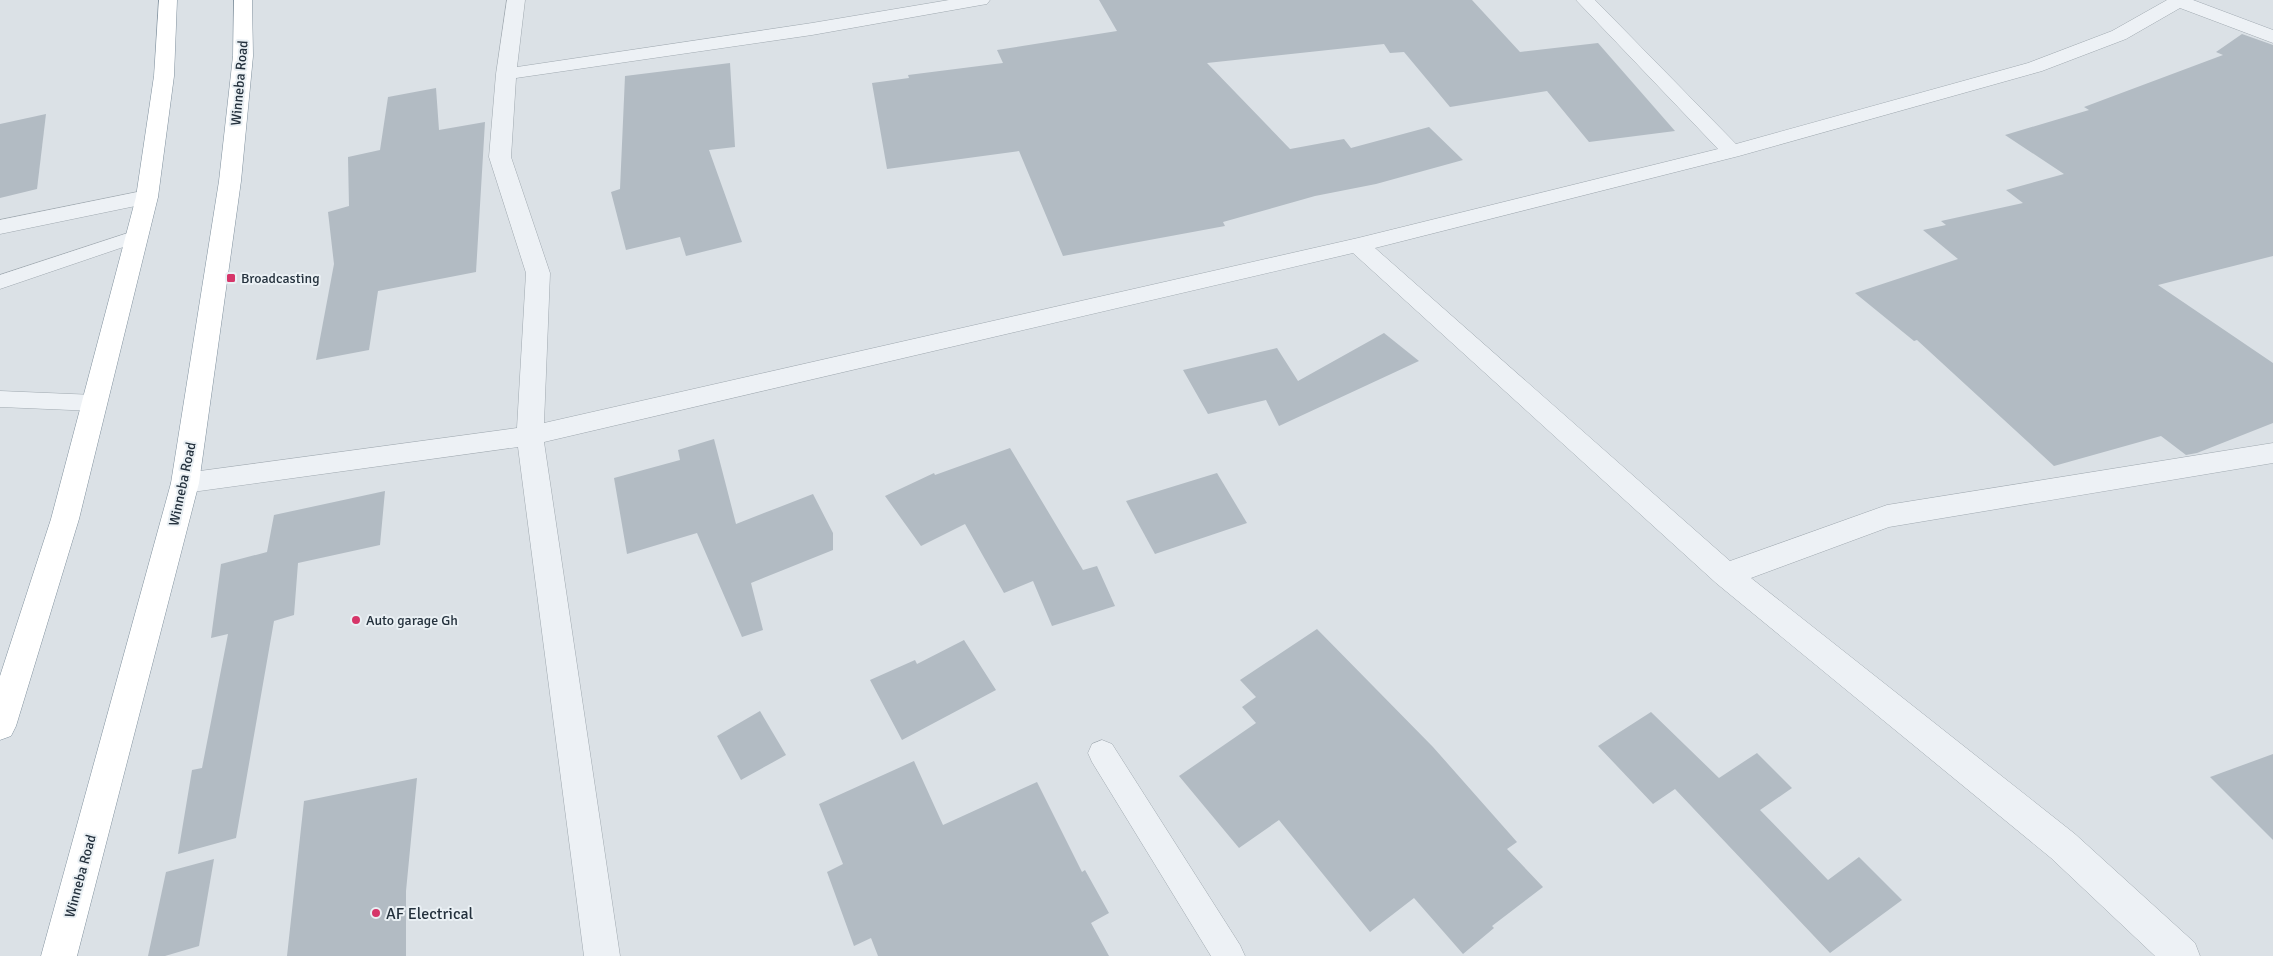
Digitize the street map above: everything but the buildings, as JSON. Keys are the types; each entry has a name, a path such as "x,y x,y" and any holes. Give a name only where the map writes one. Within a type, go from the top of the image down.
{"highway":[{"path":"0,726 65,519 148,197 164,76 168,0"},
{"name":"Winneba Road","path":"59,956 185,483 230,181 243,56 243,0"}],"street":[{"path":"516,0 506,74 500,157 538,273 530,436 602,956"},
{"path":"506,74 812,29 981,0"},
{"path":"1585,0 1732,152"},
{"path":"185,483 530,436 1358,245 1732,152 2036,67 2119,36 2179,0 2273,37"},
{"path":"0,228 148,197"},
{"path":"1358,245 1726,574 2062,846 2182,956"},
{"path":"1726,574 1887,516 2273,453"}],"lane":[{"path":"0,282 137,236"},
{"path":"0,399 95,403"},
{"path":"1102,753 1229,956"}],"place":[{"name":"Broadcasting","path":"231,278"},
{"name":"Auto garage Gh","path":"356,620"},
{"name":"AF Electrical","path":"376,913"}]}
